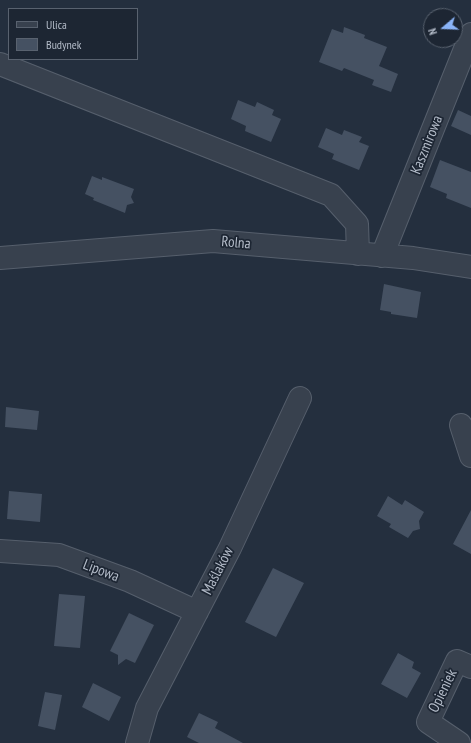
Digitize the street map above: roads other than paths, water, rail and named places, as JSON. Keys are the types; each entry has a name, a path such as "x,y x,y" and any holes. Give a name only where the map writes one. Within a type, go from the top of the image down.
{"street":[{"name":"Kaszmirowa","path":"382,256 471,34"},
{"path":"0,64 331,195 356,224 358,254"},
{"name":"Rolna","path":"0,258 213,241 413,258 471,267"},
{"name":"Maślaków","path":"137,743 147,708 230,548 300,398"},
{"path":"461,425 471,456"},
{"name":"Lipowa","path":"0,551 59,554 130,581 198,612"},
{"name":"Opieniek","path":"459,743 428,722 457,661 471,667"}]}
